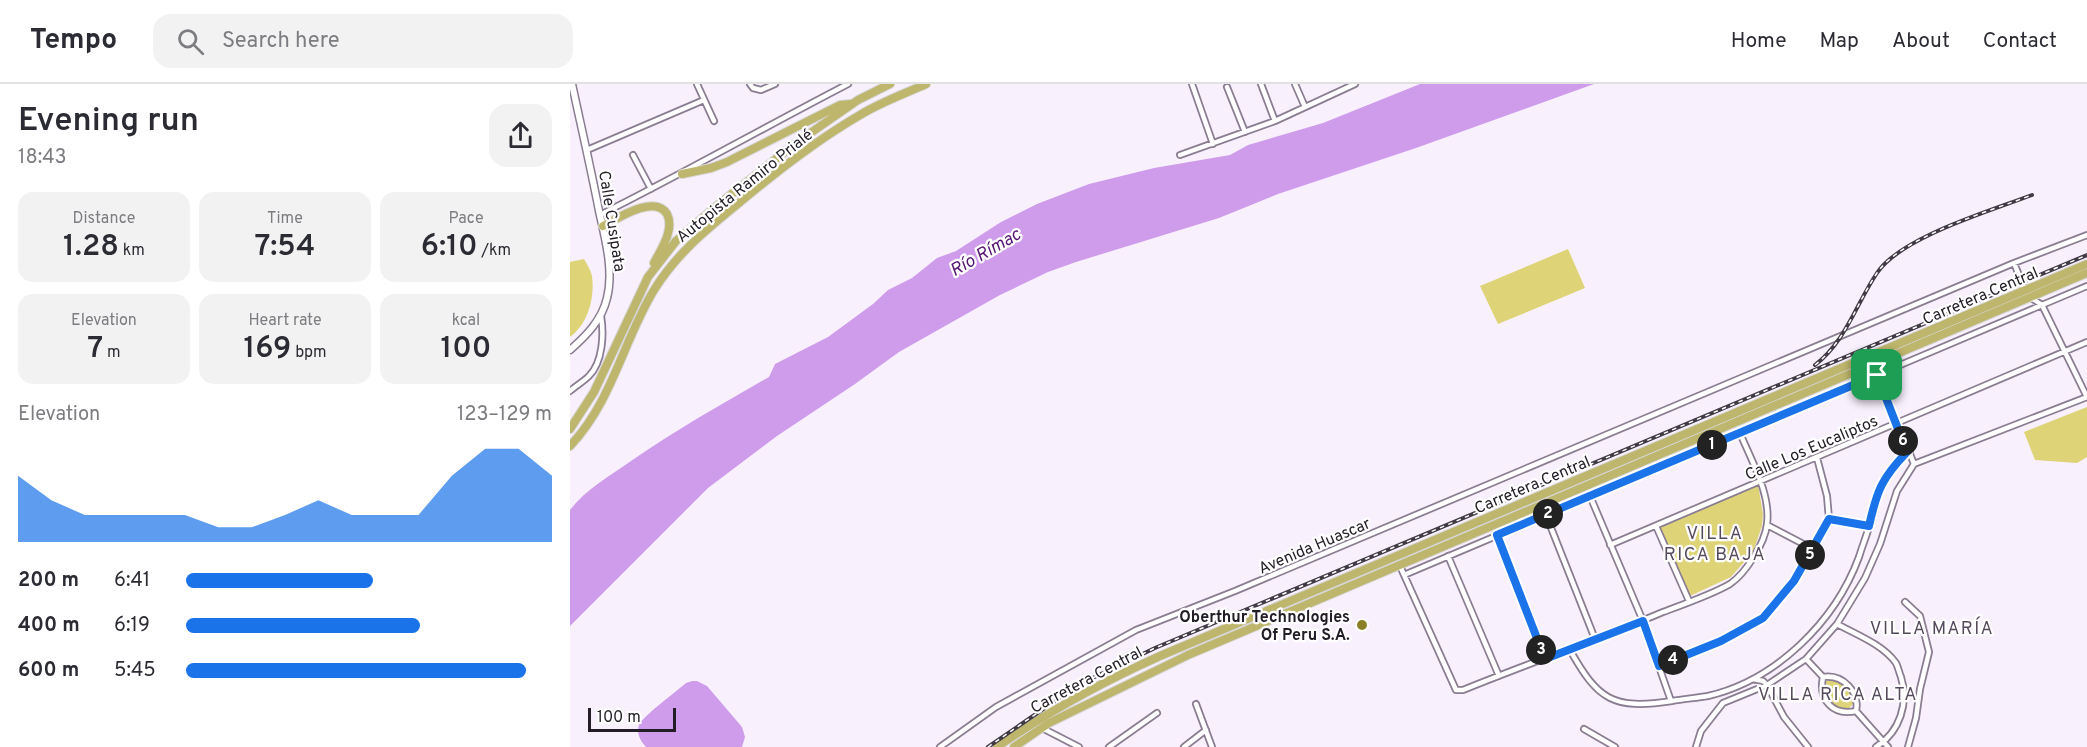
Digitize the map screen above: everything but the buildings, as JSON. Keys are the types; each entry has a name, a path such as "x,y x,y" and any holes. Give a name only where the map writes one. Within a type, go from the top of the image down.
{"highway":[{"name":"Autopista Ramiro Prialé","path":"570,429 594,392 648,277 676,241 796,143 853,104 890,84"},
{"name":"Autopista Ramiro Prialé","path":"570,446 605,396 654,290 688,245 758,187 825,137 862,113 926,84"},
{"path":"682,174 727,162 840,105 853,104"},
{"path":"603,226 643,207 653,205 664,211 670,223 668,234 648,277"},
{"name":"Carretera Central","path":"1014,747 1042,728 1172,662 1873,363 2027,294 2087,264"},
{"name":"Carretera Central","path":"997,747 1040,717 1110,679 1160,656 1439,537 2027,294 2087,273"},
{"path":"1439,537 1444,546"}],"street":[{"name":"Calle Cusipata","path":"570,350 584,338 601,316 607,298 609,277 603,226 572,84"},
{"path":"697,84 714,121"},
{"path":"750,84 753,88 760,90 775,84"},
{"path":"600,215 682,174 772,123 848,84"},
{"path":"1192,84 1213,144"},
{"path":"1261,84 1275,121"},
{"path":"1295,84 1305,107"},
{"path":"1334,84 1338,92"},
{"path":"1180,155 1275,121 1355,84"},
{"path":"1227,87 1245,132"},
{"path":"587,150 704,100"},
{"path":"633,155 651,189"},
{"name":"Avenida Huascar","path":"940,747 996,707 1136,630 1235,591 2014,263 2087,235"},
{"path":"1696,747 1701,731 1724,703 1767,685 1806,659 1837,624 1865,579 1898,491 1914,464 2087,397 2042,305 2027,294 2014,263"},
{"path":"1404,574 2087,286"},
{"path":"570,391 589,376 595,367 599,357 601,316"},
{"name":"Calle Los Eucaliptos","path":"1610,544 2087,342"},
{"path":"1873,363 1907,452 1914,464"},
{"path":"1400,566 1455,688 1463,690 1570,650 1731,584 1756,555 1767,525 1768,513 1760,482 1740,433"},
{"path":"1570,650 1584,676 1598,692 1619,702 1648,705 1709,696 1753,679 1797,648 1827,615 1848,582 1869,526 1881,483 1891,468 1907,452"},
{"path":"1659,666 1721,641 1763,618 1794,581 1829,519 1827,496 1817,458"},
{"path":"1590,496 1643,621 1671,701"},
{"path":"1546,515 1595,639"},
{"path":"1829,519 1869,526"},
{"path":"1656,525 1689,601"},
{"path":"1767,525 1813,549"},
{"path":"1497,535 1545,659"},
{"path":"1449,556 1499,676"},
{"path":"1905,602 1920,616 1929,652 1908,747"},
{"path":"1837,624 1881,648 1897,664 1905,689 1903,711 1886,745"},
{"path":"1806,659 1823,677 1838,678 1852,690 1857,702 1856,711 1886,745"},
{"path":"1823,677 1824,698 1834,710 1846,713 1856,711"},
{"path":"1753,679 1763,681 1767,685 1784,717 1808,747"},
{"path":"1196,704 1212,747"},
{"path":"1109,747 1156,713"},
{"path":"1042,728 1079,747"},
{"path":"1584,729 1615,747"},
{"path":"1184,747 1206,730"},
{"path":"1876,747 1886,745"}],"shaded area":[{"path":"1568,249 1585,288 1498,324 1480,286"},
{"path":"584,259 592,276 591,302 586,318 570,337 570,262"},
{"path":"2087,407 2087,457 2077,463 2035,460 2024,432"},
{"path":"1758,484 1763,514 1762,526 1753,552 1731,577 1690,596 1659,526"},
{"path":"1832,678 1851,693 1854,701 1848,709 1840,709 1825,696 1825,682"}],"water":[{"name":"Río Rímac","path":"1420,84 1594,84 1416,148 1278,194 1219,218 1076,262 1048,272 1000,295 899,352 777,436 708,488 570,626 570,510 576,502 599,483 648,450 769,377 775,364 828,337 888,290 912,278 937,258 956,251 1001,222 1037,204 1089,184 1154,168 1230,155 1248,145 1323,123"},
{"path":"692,681 707,686 742,727 745,737 742,747 646,747 644,745 638,731 642,721 686,683"}],"railway":[{"path":"1815,365 1843,334 1877,273 1889,260 1905,248 1948,226 2032,195"},
{"path":"988,747 1078,685 1155,648 2087,255"}],"place":[{"name":"Oberthur Technologies Of Peru S.A.","path":"1362,625"}],"district":[{"name":"VILLA RICA BAJA","path":"1715,543"},
{"name":"VILLA MARÍA","path":"1932,628"},
{"name":"VILLA RICA ALTA","path":"1838,694"}],"route":[{"path":"1877,375 1907,452 1891,468 1881,483 1869,526 1829,519 1794,581 1763,618 1721,641 1659,666 1643,621 1545,659 1497,535 1877,375"}]}
